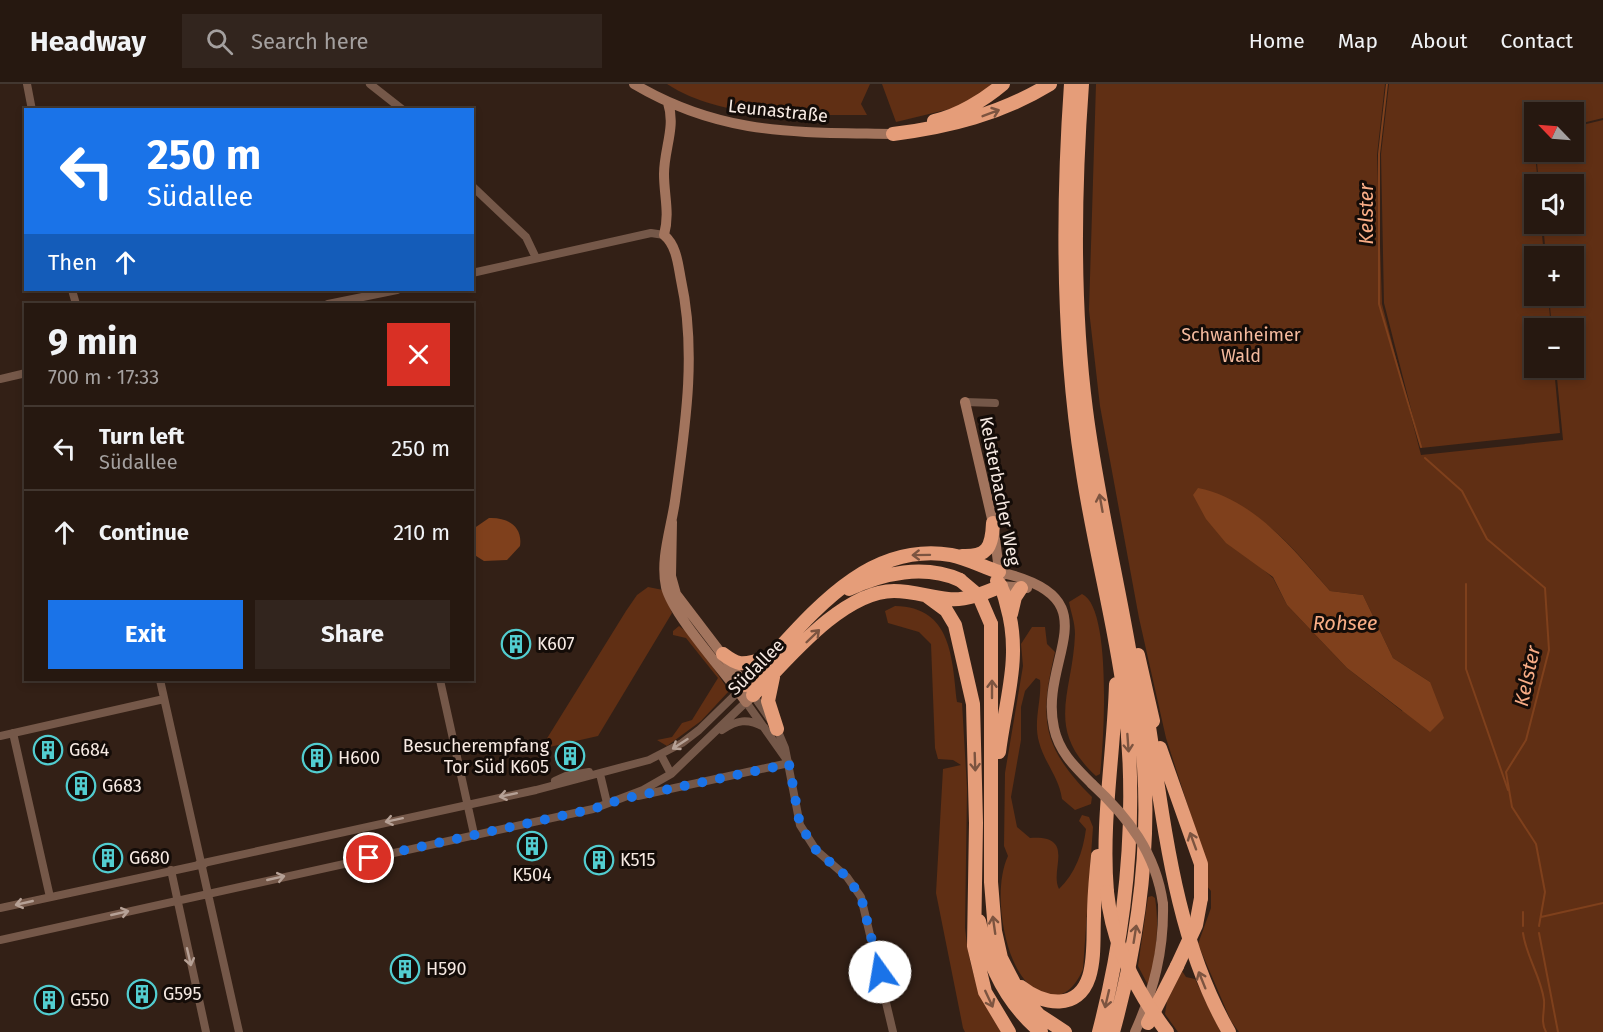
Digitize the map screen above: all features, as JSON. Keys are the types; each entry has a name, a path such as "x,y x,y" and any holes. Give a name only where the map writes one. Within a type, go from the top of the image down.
{"highway":[{"path":"892,131 941,119 989,95 1003,84"},
{"path":"892,131 949,125 979,117 1012,105 1050,84"},
{"path":"1071,84 1065,240 1071,377 1083,475 1116,643 1127,723 1130,845 1119,939 1099,1032"},
{"path":"1082,84 1076,184 1079,341 1092,456 1138,705 1145,789 1140,902 1128,972 1113,1032"},
{"path":"823,604 857,576 889,559 914,555 973,556 983,553 991,541 993,523"},
{"path":"950,555 987,569 1001,586 1011,619 1015,659 992,811"},
{"path":"1111,561 1140,664 1158,743 1201,864 1201,898 1196,925 1146,1028"},
{"path":"969,597 983,587 987,569"},
{"path":"823,604 865,582 898,573 929,572 960,580 979,596 991,624 992,913 998,948 1012,980 1027,1003 1065,1032"},
{"name":"Südallee","path":"746,693 774,673 821,628 855,602 875,594 892,591 956,599 1001,586"},
{"path":"1011,619 1015,597 1020,588"},
{"path":"927,596 946,610 955,625 973,704 976,823 974,946 978,970 989,1001 1009,1032"},
{"name":"Südallee","path":"746,693 770,659 823,604"},
{"path":"1116,643 1114,740 1106,828 1107,892 1113,926 1124,958 1143,997 1167,1032"},
{"path":"723,654 739,664 747,665 770,659"},
{"path":"1140,664 1174,871 1190,942 1204,984 1228,1032"},
{"path":"771,728 768,701 774,673"},
{"path":"1012,980 1036,998 1050,1003 1071,999 1084,988 1091,967 1099,846 1106,828"},
{"path":"975,901 981,931 995,974 1015,1006 1041,1032"}],"street":[{"path":"27,84 32,108"},
{"path":"370,84 400,108"},
{"name":"Leunastraße","path":"634,84 689,112 742,127 856,133 892,131"},
{"path":"664,235 668,213 664,165 671,128 668,103"},
{"path":"671,128 679,118 689,112"},
{"path":"474,188 526,237 536,258"},
{"path":"474,273 651,233 664,235 675,250 689,325 685,429 664,571 669,595 679,613 746,693 771,728 789,764 800,825 816,850 847,877 861,897 893,1032"},
{"path":"356,302 394,291"},
{"path":"0,379 24,373"},
{"path":"965,402 995,404"},
{"name":"Kelsterbacher Weg","path":"965,402 993,523 987,569"},
{"path":"672,522 672,576 676,594 692,618 723,654 746,693"},
{"path":"987,569 1028,580 1045,591 1060,606 1066,624 1053,696 1053,726 1064,753 1111,802 1142,840 1153,864 1163,904 1167,935 1164,974 1146,1028"},
{"path":"1001,586 1045,591"},
{"path":"160,681 205,893 211,907 238,1032"},
{"path":"440,681 474,834"},
{"name":"Südallee","path":"0,908 600,774 661,755 699,730 746,693"},
{"name":"Südallee","path":"622,799 671,774 709,740 746,693"},
{"path":"0,736 164,699"},
{"path":"699,730 709,740 741,720 771,728"},
{"path":"14,733 50,897"},
{"path":"661,755 671,774"},
{"name":"Südallee","path":"0,940 622,799 789,764"},
{"path":"600,774 607,803"},
{"path":"171,870 206,1032"},
{"path":"211,907 212,899 219,891"},
{"path":"1135,1032 1151,996 1158,968 1163,932 1163,904"}],"green space":[{"path":"667,84 870,84 861,104 867,115 790,115 738,110 713,104 689,96"},
{"path":"882,84 996,84 958,107 896,122"},
{"name":"Schwanheimer Wald","path":"1096,84 1385,84 1377,155 1382,304 1421,455 1563,440 1557,378 1584,378 1584,318 1551,318 1550,306 1584,306 1584,246 1545,246 1544,234 1584,234 1584,174 1538,174 1537,162 1584,162 1584,125 1603,120 1603,1032 1239,1032 1231,1021 1198,944 1211,908 1211,891 1206,885 1205,859 1166,738 1139,618 1100,406 1089,310","holes":["1240,507 1266,524 1289,544 1330,591 1363,595 1393,658 1430,682 1402,711 1347,668 1287,605 1273,578 1257,564"]},
{"path":"1389,84 1603,84 1603,118 1584,123 1584,102 1524,102 1524,162 1536,162 1537,174 1524,174 1524,234 1542,234 1543,246 1524,246 1524,306 1549,306 1550,318 1524,318 1524,378 1555,378 1560,433 1421,448 1384,303 1381,154"},
{"path":"648,587 663,590 672,613 598,736 545,748 546,740 626,611 637,595"},
{"path":"1082,594 1092,604 1102,648 1103,734 1100,774 1096,776 1080,759 1070,742 1066,726 1065,709 1075,634 1069,602"},
{"path":"895,606 914,609 928,615 938,625 950,653 957,702 962,703 967,788 965,928 967,943 972,970 981,996 1002,1032 965,1032 963,1028 936,893 943,769 961,765 953,760 938,759 935,748 931,644 919,632 888,623 885,611"},
{"path":"679,626 692,636 729,691 701,721 667,746 657,740 672,737 682,723 692,720 718,678 686,638 673,635 673,631"},
{"path":"1032,627 1045,627 1047,644 1055,652 1046,715 1054,747 1075,779 1092,797 1091,804 1075,810 1062,799 1037,734 1040,680 1036,678 1025,691 1021,707 1021,740 1011,797 1017,827 1030,838 1053,842 1058,855 1059,889 1070,877 1083,846 1086,829 1079,821 1082,815 1089,817 1093,827 1083,969 1075,983 1066,992 1056,996 1037,991 1020,973 1005,936 1001,908 1002,880 1008,856 1004,846 1005,773 1023,666 1021,644"},
{"path":"1148,897 1155,898 1157,932 1149,987 1138,966"},
{"path":"1182,971 1186,977 1195,979 1221,1032 1178,1032 1165,1014 1167,1001"}],"water":[{"name":"Rohsee","path":"1198,488 1237,503 1272,528 1330,591 1363,595 1393,658 1430,682 1444,718 1430,732 1347,668 1287,605 1273,577 1226,543 1206,519 1193,495"},
{"path":"489,518 508,521 519,533 520,546 507,560 484,561 474,555 474,528"}],"waterway":[{"name":"Kelster","path":"1387,84 1379,154 1379,304 1421,447"},
{"name":"Kelster","path":"1425,458 1462,491 1487,539 1545,588 1549,650 1526,740 1506,772 1512,807 1536,844 1545,892 1539,926"},
{"name":"Kelster","path":"1466,584 1466,669 1508,790"},
{"path":"1541,917 1603,903"},
{"name":"Kelster","path":"1523,912 1523,926"},
{"name":"Kelster","path":"1523,933 1542,991 1543,1024 1546,1032"},
{"name":"Kelster","path":"1539,933 1558,1032"}],"place":[{"name":"K607","path":"516,644"},
{"name":"G684","path":"48,750"},
{"name":"Besucherempfang Tor Süd K605","path":"570,756"},
{"name":"H600","path":"317,758"},
{"name":"G683","path":"81,786"},
{"name":"K504","path":"532,846"},
{"name":"G680","path":"108,858"},
{"name":"K515","path":"599,860"},
{"name":"H590","path":"405,969"},
{"name":"G595","path":"142,994"},
{"name":"G550","path":"49,1000"}],"route":[{"path":"369,858 554,815 593,809 622,799 789,764 794,804 800,825 816,850 847,877 861,897 880,972"}]}
